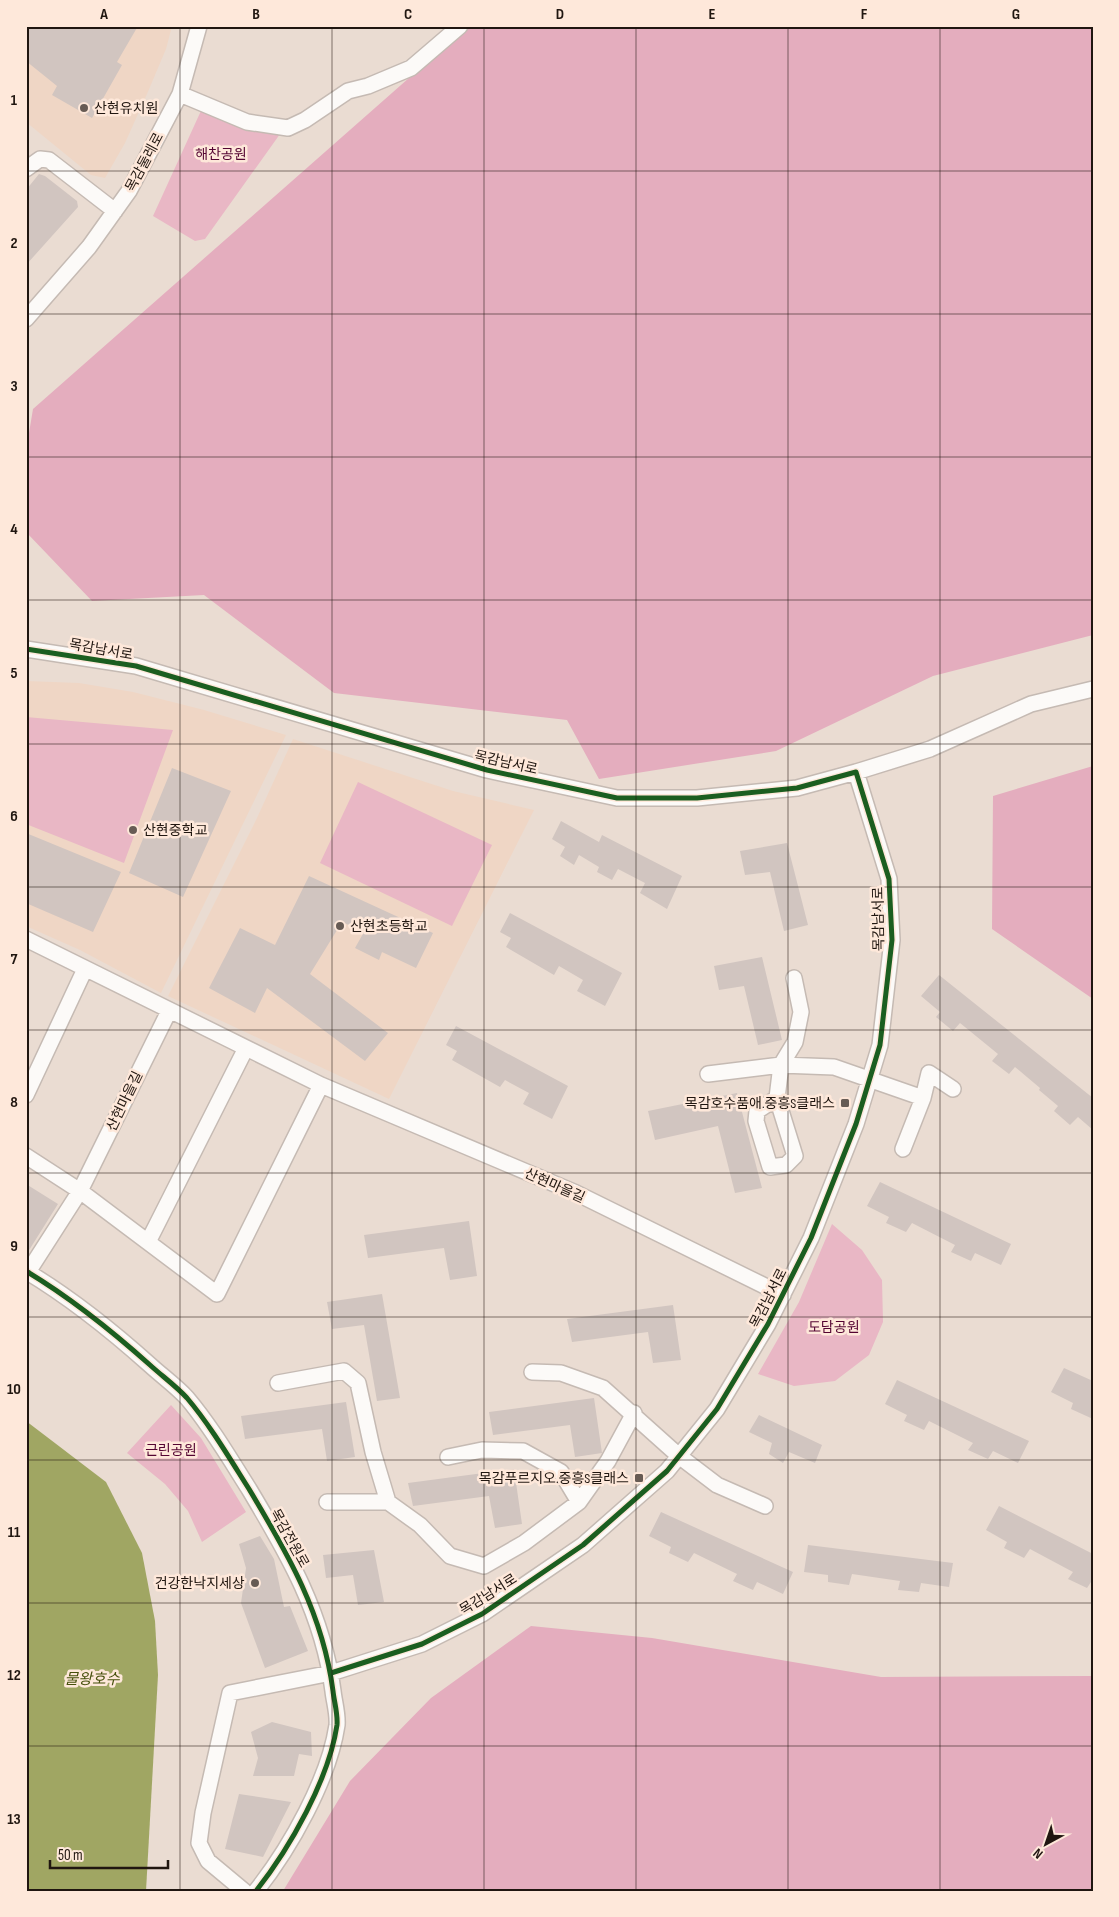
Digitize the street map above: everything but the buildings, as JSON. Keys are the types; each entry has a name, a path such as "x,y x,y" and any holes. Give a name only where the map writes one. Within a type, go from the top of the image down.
{"street":[{"name":"목감둘레로","path":"26,319 89,247 138,176 180,94 199,26"},
{"path":"180,94 247,122 288,128 305,120 348,91 368,86 411,68 460,26"},
{"path":"26,169 40,159 49,160 115,211"},
{"name":"목감남서로","path":"26,649 136,666 487,770 618,798 698,798 798,788 856,772 889,879 892,940 880,1044 856,1124 821,1212 783,1295 768,1324 717,1409 667,1471 583,1545 482,1614 422,1644 331,1673 230,1693 203,1814 199,1843 208,1861 244,1891"},
{"path":"856,772 930,749 1031,704 1093,689"},
{"name":"산현마을길","path":"26,939 321,1085 576,1193 783,1295"},
{"path":"26,1095 85,969"},
{"path":"777,1098 781,1064 795,1042 801,1012 794,978"},
{"name":"산현마을길","path":"27,1272 80,1191 169,1010"},
{"path":"148,1242 246,1048"},
{"path":"708,1074 781,1064 834,1067 923,1098"},
{"path":"903,1149 923,1098 929,1073 954,1089"},
{"path":"26,1156 80,1191 217,1294 321,1085"},
{"name":"목감전원로","path":"27,1272 59,1291 117,1335 186,1398 232,1462 290,1557 318,1626 331,1673 337,1723 330,1755 306,1812 274,1869 256,1891"},
{"path":"278,1383 344,1371 358,1383 388,1502"},
{"path":"532,1372 560,1373 603,1388 634,1413 679,1456 717,1485 765,1506"},
{"path":"327,1502 388,1502 420,1525 450,1556 484,1566 524,1543 579,1502 608,1461 634,1413"},
{"path":"448,1457 482,1450 524,1451 561,1472 579,1502"}],"shaded area":[{"name":"산현유치원","path":"26,26 172,26 166,49 147,94 125,143 105,178 91,175 26,122"},
{"path":"468,26 1093,26 1093,635 933,676 776,751 599,779 567,720 334,693 204,595 92,601 26,532 26,451 33,409"},
{"name":"산현중학교","path":"26,681 79,683 133,692 204,710 286,735 161,993 80,950 26,926"},
{"name":"산현초등학교","path":"293,739 453,791 534,810 389,1099 168,996 257,818"},
{"path":"1093,766 1093,999 992,929 993,796"},
{"path":"531,1626 652,1638 881,1677 1093,1676 1093,1891 283,1891 350,1781 431,1698"}],"green space":[{"name":"해찬공원","path":"205,102 280,134 205,239 195,241 153,216"},
{"path":"26,717 173,730 124,863 26,824"},
{"path":"358,782 492,845 452,926 320,863"},
{"name":"도담공원","path":"832,1224 862,1250 882,1280 883,1322 869,1355 835,1381 794,1386 758,1374 799,1302"},
{"name":"근린공원","path":"171,1405 201,1438 246,1512 202,1542 188,1511 165,1484 127,1453"}],"water":[{"name":"물왕호수","path":"26,1421 106,1482 142,1553 155,1621 158,1675 146,1891 26,1891"}],"cycle path":[{"path":"26,649 136,666 487,770 617,798 697,798 797,788 856,772 889,879 892,940 880,1045 856,1124 811,1238 768,1324 717,1409 667,1471 583,1545 482,1614 422,1644 331,1673"},
{"path":"26,1271 75,1303 174,1385 187,1398 220,1442 249,1489 290,1561 312,1610 328,1663 336,1712 337,1725 333,1746 326,1768 306,1812 282,1855 256,1891"}],"place":[{"name":"산현유치원","path":"84,108"},
{"name":"산현중학교","path":"133,830"},
{"name":"산현초등학교","path":"340,926"},
{"name":"목감호수품애.중흥S클래스","path":"845,1103"},
{"name":"목감푸르지오.중흥S클래스","path":"639,1478"},
{"name":"건강한낙지세상","path":"255,1583"}]}
